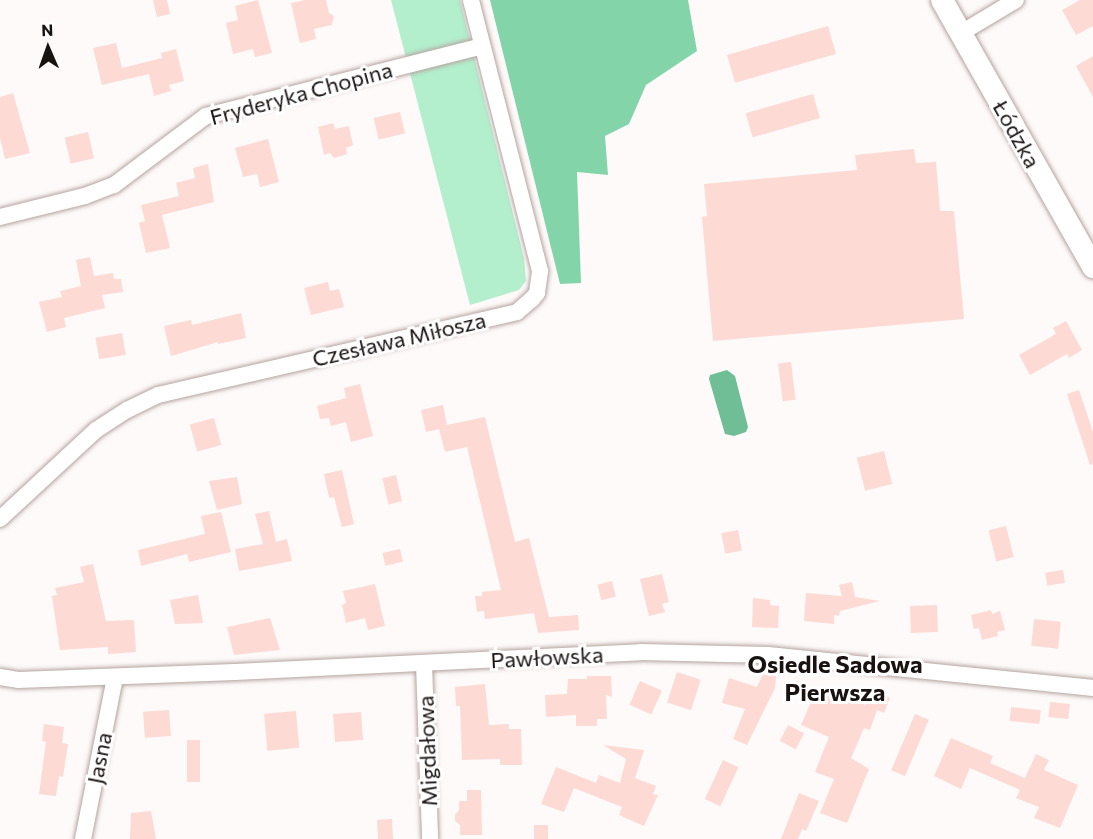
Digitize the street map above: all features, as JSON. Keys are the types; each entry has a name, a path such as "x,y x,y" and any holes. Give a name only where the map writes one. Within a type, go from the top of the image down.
{"main road":[{"name":"Łódzka","path":"942,0 1093,267"}],"street":[{"name":"Czesława Miłosza","path":"0,519 96,430 127,410 158,395 517,312 525,307 537,293 540,271 471,0"},
{"path":"961,33 1016,0"},
{"name":"Fryderyka Chopina","path":"0,217 114,185 206,117 482,46"},
{"name":"Pawłowska","path":"0,677 18,680 115,677 641,652 768,655 1093,688"},
{"name":"Migdałowa","path":"424,664 430,839"},
{"name":"Jasna","path":"83,839 115,677"}],"shaded area":[{"path":"391,0 460,0 524,258 526,281 519,290 470,305"},
{"path":"490,0 688,0 697,51 646,85 629,124 605,136 608,175 577,172 581,283 560,284"},
{"path":"727,370 735,376 748,427 746,432 734,436 725,434 709,379 710,375"}],"building":[{"path":"153,0 167,0 170,14 157,17"},
{"path":"258,0 272,53 255,57 253,49 233,54 226,23 238,20 235,6"},
{"path":"326,0 329,13 334,16 332,25 314,29 316,39 300,43 291,3"},
{"path":"1080,0 1093,0 1093,26 1076,35 1062,10"},
{"path":"828,26 836,54 735,83 727,55"},
{"path":"116,43 122,68 162,58 161,53 176,49 184,81 169,85 171,91 154,96 149,74 102,85 93,48"},
{"path":"1093,56 1093,97 1076,66"},
{"path":"13,93 30,153 5,159 0,138 0,97"},
{"path":"813,94 820,118 753,137 746,113"},
{"path":"400,112 405,133 379,140 374,118"},
{"path":"333,123 335,129 349,126 353,145 346,148 347,154 334,158 330,153 324,155 318,127"},
{"path":"88,132 94,158 71,164 65,137"},
{"path":"268,139 279,182 260,187 257,174 243,177 235,148"},
{"path":"914,149 916,163 936,162 940,211 954,211 964,319 713,341 702,217 707,216 704,184 857,170 855,155"},
{"path":"208,164 214,202 162,215 170,248 146,253 139,223 145,221 141,205 179,196 176,183 195,178 193,168"},
{"path":"90,257 94,276 113,273 114,279 121,279 123,292 102,295 105,308 64,318 66,327 47,332 39,302 62,297 60,291 81,286 76,260"},
{"path":"328,282 330,291 339,289 344,307 311,315 304,288"},
{"path":"241,313 246,338 218,344 218,342 171,356 164,326 191,320 192,325"},
{"path":"1066,321 1082,350 1069,358 1067,354 1030,375 1019,355 1056,334 1053,328"},
{"path":"122,333 126,355 99,359 95,338"},
{"path":"791,362 796,400 783,401 778,364"},
{"path":"360,384 373,436 351,442 346,422 331,426 329,418 320,419 317,406 346,398 344,388"},
{"path":"1079,390 1093,432 1093,464 1090,465 1067,394"},
{"path":"443,405 447,425 485,417 515,542 529,538 549,617 578,615 579,630 538,633 534,613 485,619 484,611 477,612 475,596 482,596 482,592 501,590 467,447 445,452 439,429 426,432 421,410"},
{"path":"214,418 221,445 197,452 190,424"},
{"path":"884,451 892,484 865,491 857,458"},
{"path":"342,470 354,524 342,527 334,497 329,498 324,474"},
{"path":"396,475 402,501 388,504 382,478"},
{"path":"237,477 242,504 217,510 209,481"},
{"path":"269,511 276,542 287,539 292,561 239,571 235,549 263,544 255,514"},
{"path":"221,512 231,552 189,562 187,554 141,566 138,550 205,534 201,516"},
{"path":"1006,526 1014,557 996,561 989,530"},
{"path":"738,530 742,551 725,554 721,533"},
{"path":"400,549 403,562 385,566 382,553"},
{"path":"93,564 106,621 134,620 136,652 108,654 108,647 60,650 52,596 57,595 55,588 84,582 80,567"},
{"path":"1063,570 1065,583 1047,586 1045,573"},
{"path":"662,574 669,602 662,604 665,612 649,616 640,579"},
{"path":"612,581 616,597 601,600 597,585"},
{"path":"852,582 855,597 880,601 840,611 839,616 834,615 834,624 804,621 806,593 842,596 839,585"},
{"path":"375,584 385,626 368,630 365,618 346,623 342,605 346,603 343,591"},
{"path":"198,595 203,623 175,624 170,600"},
{"path":"753,598 770,600 770,605 779,606 778,628 752,627"},
{"path":"937,605 938,632 911,633 910,606"},
{"path":"991,610 992,614 1000,611 1005,630 997,632 998,636 982,640 979,628 974,629 971,615"},
{"path":"270,618 280,650 234,655 227,627"},
{"path":"1034,619 1061,622 1058,649 1031,646"},
{"path":"677,672 701,680 691,710 667,702"},
{"path":"763,674 776,676 775,688 747,745 733,739 745,709 722,703 729,678 757,687"},
{"path":"587,676 611,676 612,697 606,695 607,719 597,719 597,726 576,726 576,715 546,717 545,695 567,694 568,679 587,679"},
{"path":"640,681 662,691 651,715 629,705"},
{"path":"485,684 489,725 509,724 509,729 521,729 522,765 500,765 500,759 462,760 460,706 456,706 455,687"},
{"path":"818,686 842,696 846,688 869,699 873,691 890,698 884,713 877,710 870,730 864,728 851,758 869,769 847,823 820,813 834,779 815,772 829,737 801,725"},
{"path":"1050,702 1070,704 1068,719 1048,717"},
{"path":"1011,707 1041,710 1039,724 1010,721"},
{"path":"169,710 171,736 145,738 143,712"},
{"path":"296,711 299,748 267,751 264,714"},
{"path":"361,712 363,740 335,742 333,714"},
{"path":"915,714 929,720 905,776 891,770"},
{"path":"44,724 64,727 62,743 68,744 63,777 59,776 56,796 39,794 46,742 42,741"},
{"path":"788,725 804,733 796,749 780,741"},
{"path":"951,738 993,756 990,763 1025,778 1036,754 1049,760 1044,770 1078,785 1060,828 1034,818 1039,807 1016,798 1020,790 970,768 961,789 934,776"},
{"path":"187,740 200,740 200,782 187,782"},
{"path":"603,745 644,750 635,778 656,786 653,794 658,795 644,826 619,815 622,807 574,788 564,812 541,804 556,767 596,783 599,775 620,783 626,759"},
{"path":"723,760 738,767 720,806 705,799"},
{"path":"467,790 481,790 482,835 460,835 460,825 455,821 459,801 467,801"},
{"path":"799,793 819,801 806,831 802,829 798,839 781,839"},
{"path":"151,811 156,839 130,839 131,813"},
{"path":"392,819 393,839 378,839 377,820"},
{"path":"534,825 548,825 548,839 534,839"}],"district":[{"name":"Osiedle Sadowa Pierwsza","path":"835,678"}]}
